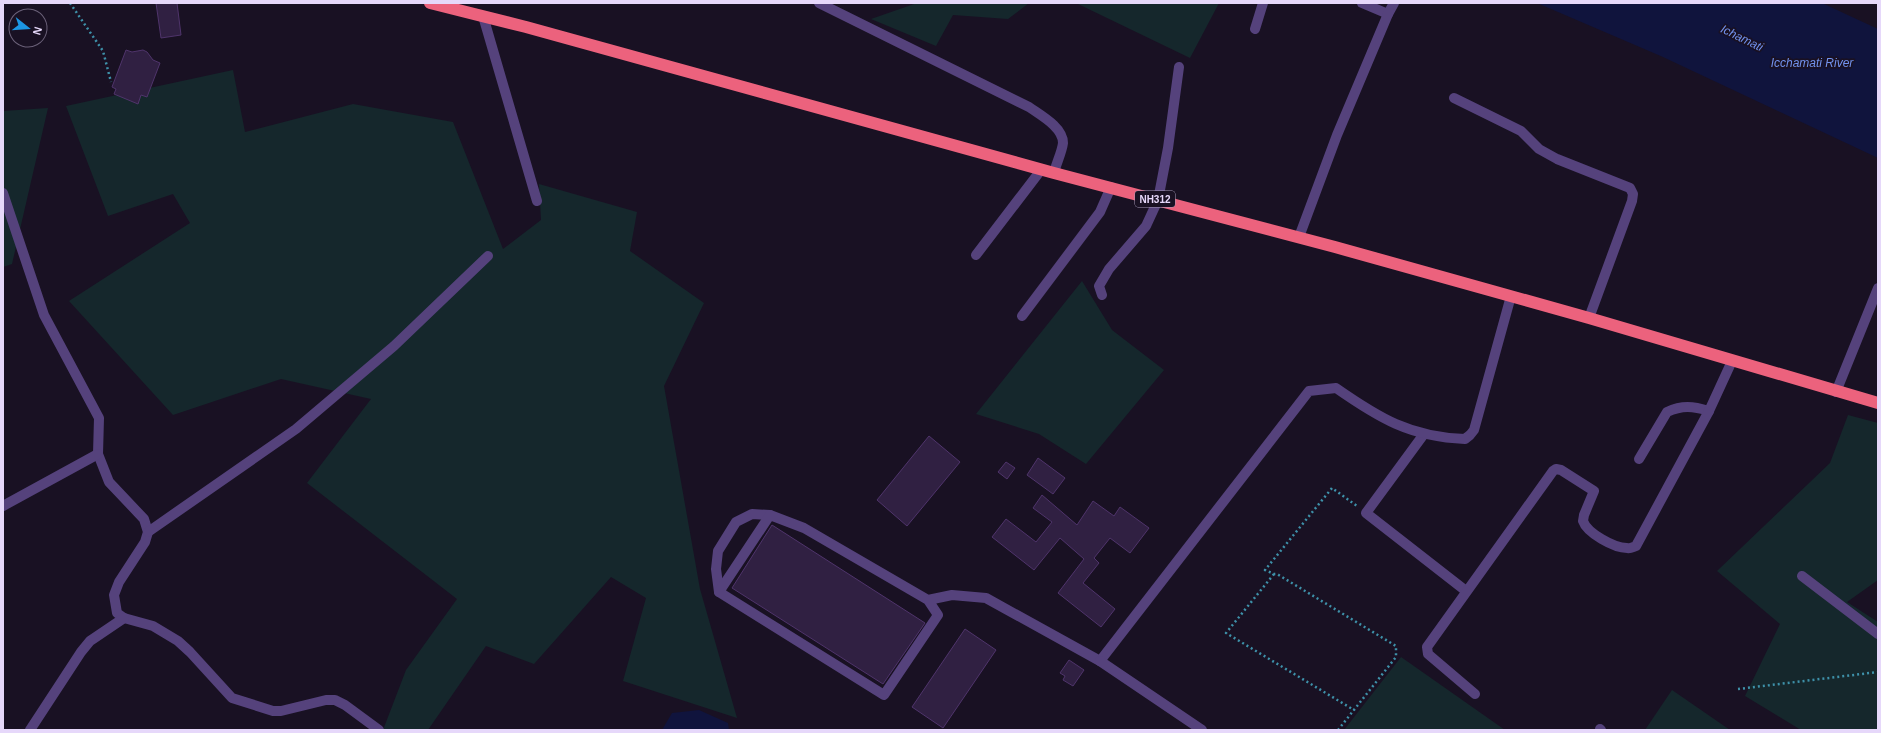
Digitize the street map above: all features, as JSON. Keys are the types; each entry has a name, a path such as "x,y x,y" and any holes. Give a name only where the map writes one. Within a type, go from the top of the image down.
{"highway":[{"name":"NH312","path":"430,3 483,16 1041,170 1299,237 1589,318 1836,392 1878,403"}],"street":[{"path":"819,3 1029,108 1043,118 1060,132 1063,143 1054,173"},
{"path":"1255,29 1263,3"},
{"path":"1362,3 1388,14"},
{"path":"1299,237 1337,135 1394,3"},
{"path":"483,16 537,201"},
{"path":"1102,296 1099,286 1109,269 1146,226 1158,200 1168,148 1179,67"},
{"path":"1454,98 1521,131 1539,149 1556,159 1630,188 1633,194 1632,201 1589,318"},
{"path":"976,255 1041,170"},
{"path":"1022,316 1100,212 1111,187"},
{"path":"3,193 44,315 99,418 98,454 109,482 144,519 148,532 145,542 119,582 114,595 117,613 124,618 153,626 178,641 232,698 273,711 281,711 326,700 335,700 379,730"},
{"path":"148,532 296,429 394,346 488,256"},
{"path":"1836,392 1878,288"},
{"path":"1100,661 1309,391 1336,388 1376,416 1424,434 1465,439 1470,435 1474,430 1511,296"},
{"path":"1475,694 1426,650 1466,591 1556,469 1594,491 1582,521 1589,532 1618,546 1628,549 1636,546 1709,411 1732,361"},
{"path":"1639,459 1667,412 1684,406 1694,406 1709,411"},
{"path":"1424,434 1366,513 1466,591"},
{"path":"3,506 98,454"},
{"path":"752,514 770,515 804,528 928,600 938,615 884,695 719,592 716,570 718,551 736,522 752,514"},
{"path":"719,592 770,515"},
{"path":"1802,576 1878,634"},
{"path":"928,600 952,595 986,598 1100,661 1202,730"},
{"path":"30,730 81,652 90,641 124,618"}],"path":[{"path":"70,3 103,50 111,82"},
{"path":"1338,730 1396,657 1396,646 1277,574 1265,570 1332,488 1366,513"},
{"path":"1274,574 1226,633 1354,710"},
{"path":"1738,689 1878,672"}],"green space":[{"path":"917,3 1029,3 1008,19 953,15 936,46 871,19"},
{"path":"1076,3 1219,3 1190,58"},
{"path":"233,70 245,132 353,104 453,122 503,249 541,220 539,184 637,212 630,251 704,303 664,386 700,589 737,718 623,681 646,598 611,577 534,664 486,646 428,730 383,730 406,670 457,599 307,483 371,399 281,379 173,415 69,301 190,223 173,194 108,216 66,106"},
{"path":"48,108 12,264 3,267 3,111"},
{"path":"1082,281 1112,330 1164,370 1086,464 1039,434 976,414"},
{"path":"1848,415 1878,423 1878,580 1847,602 1878,622 1878,730 1801,730 1745,696 1780,624 1717,571 1830,463"},
{"path":"1401,657 1505,730 1344,730"},
{"path":"1672,690 1730,730 1645,730"}],"water":[{"name":"Icchamati River","path":"1537,3 1822,3 1878,29 1878,158 1663,57"},
{"path":"699,710 728,723 729,730 662,730 672,713"}],"building":[{"path":"156,3 177,3 181,35 161,38"},
{"path":"126,50 132,52 143,50 147,52 153,60 160,63 147,97 141,95 138,104 114,94 116,89 112,87"},
{"path":"929,436 960,462 907,526 877,500"},
{"path":"1038,458 1065,478 1053,494 1027,475"},
{"path":"1006,462 1015,468 1007,479 998,472"},
{"path":"1042,495 1077,525 1093,501 1114,516 1120,507 1149,528 1130,553 1110,538 1094,558 1099,563 1083,583 1115,609 1101,627 1058,593 1084,559 1060,538 1034,570 992,537 1006,519 1036,542 1052,522 1033,508"},
{"path":"772,525 925,623 883,684 732,588"},
{"path":"965,629 996,650 943,728 912,707"},
{"path":"1069,660 1084,670 1073,686 1063,680 1065,676 1060,673"}],"water label":[{"name":"Ichamati","path":"1742,38"}]}
